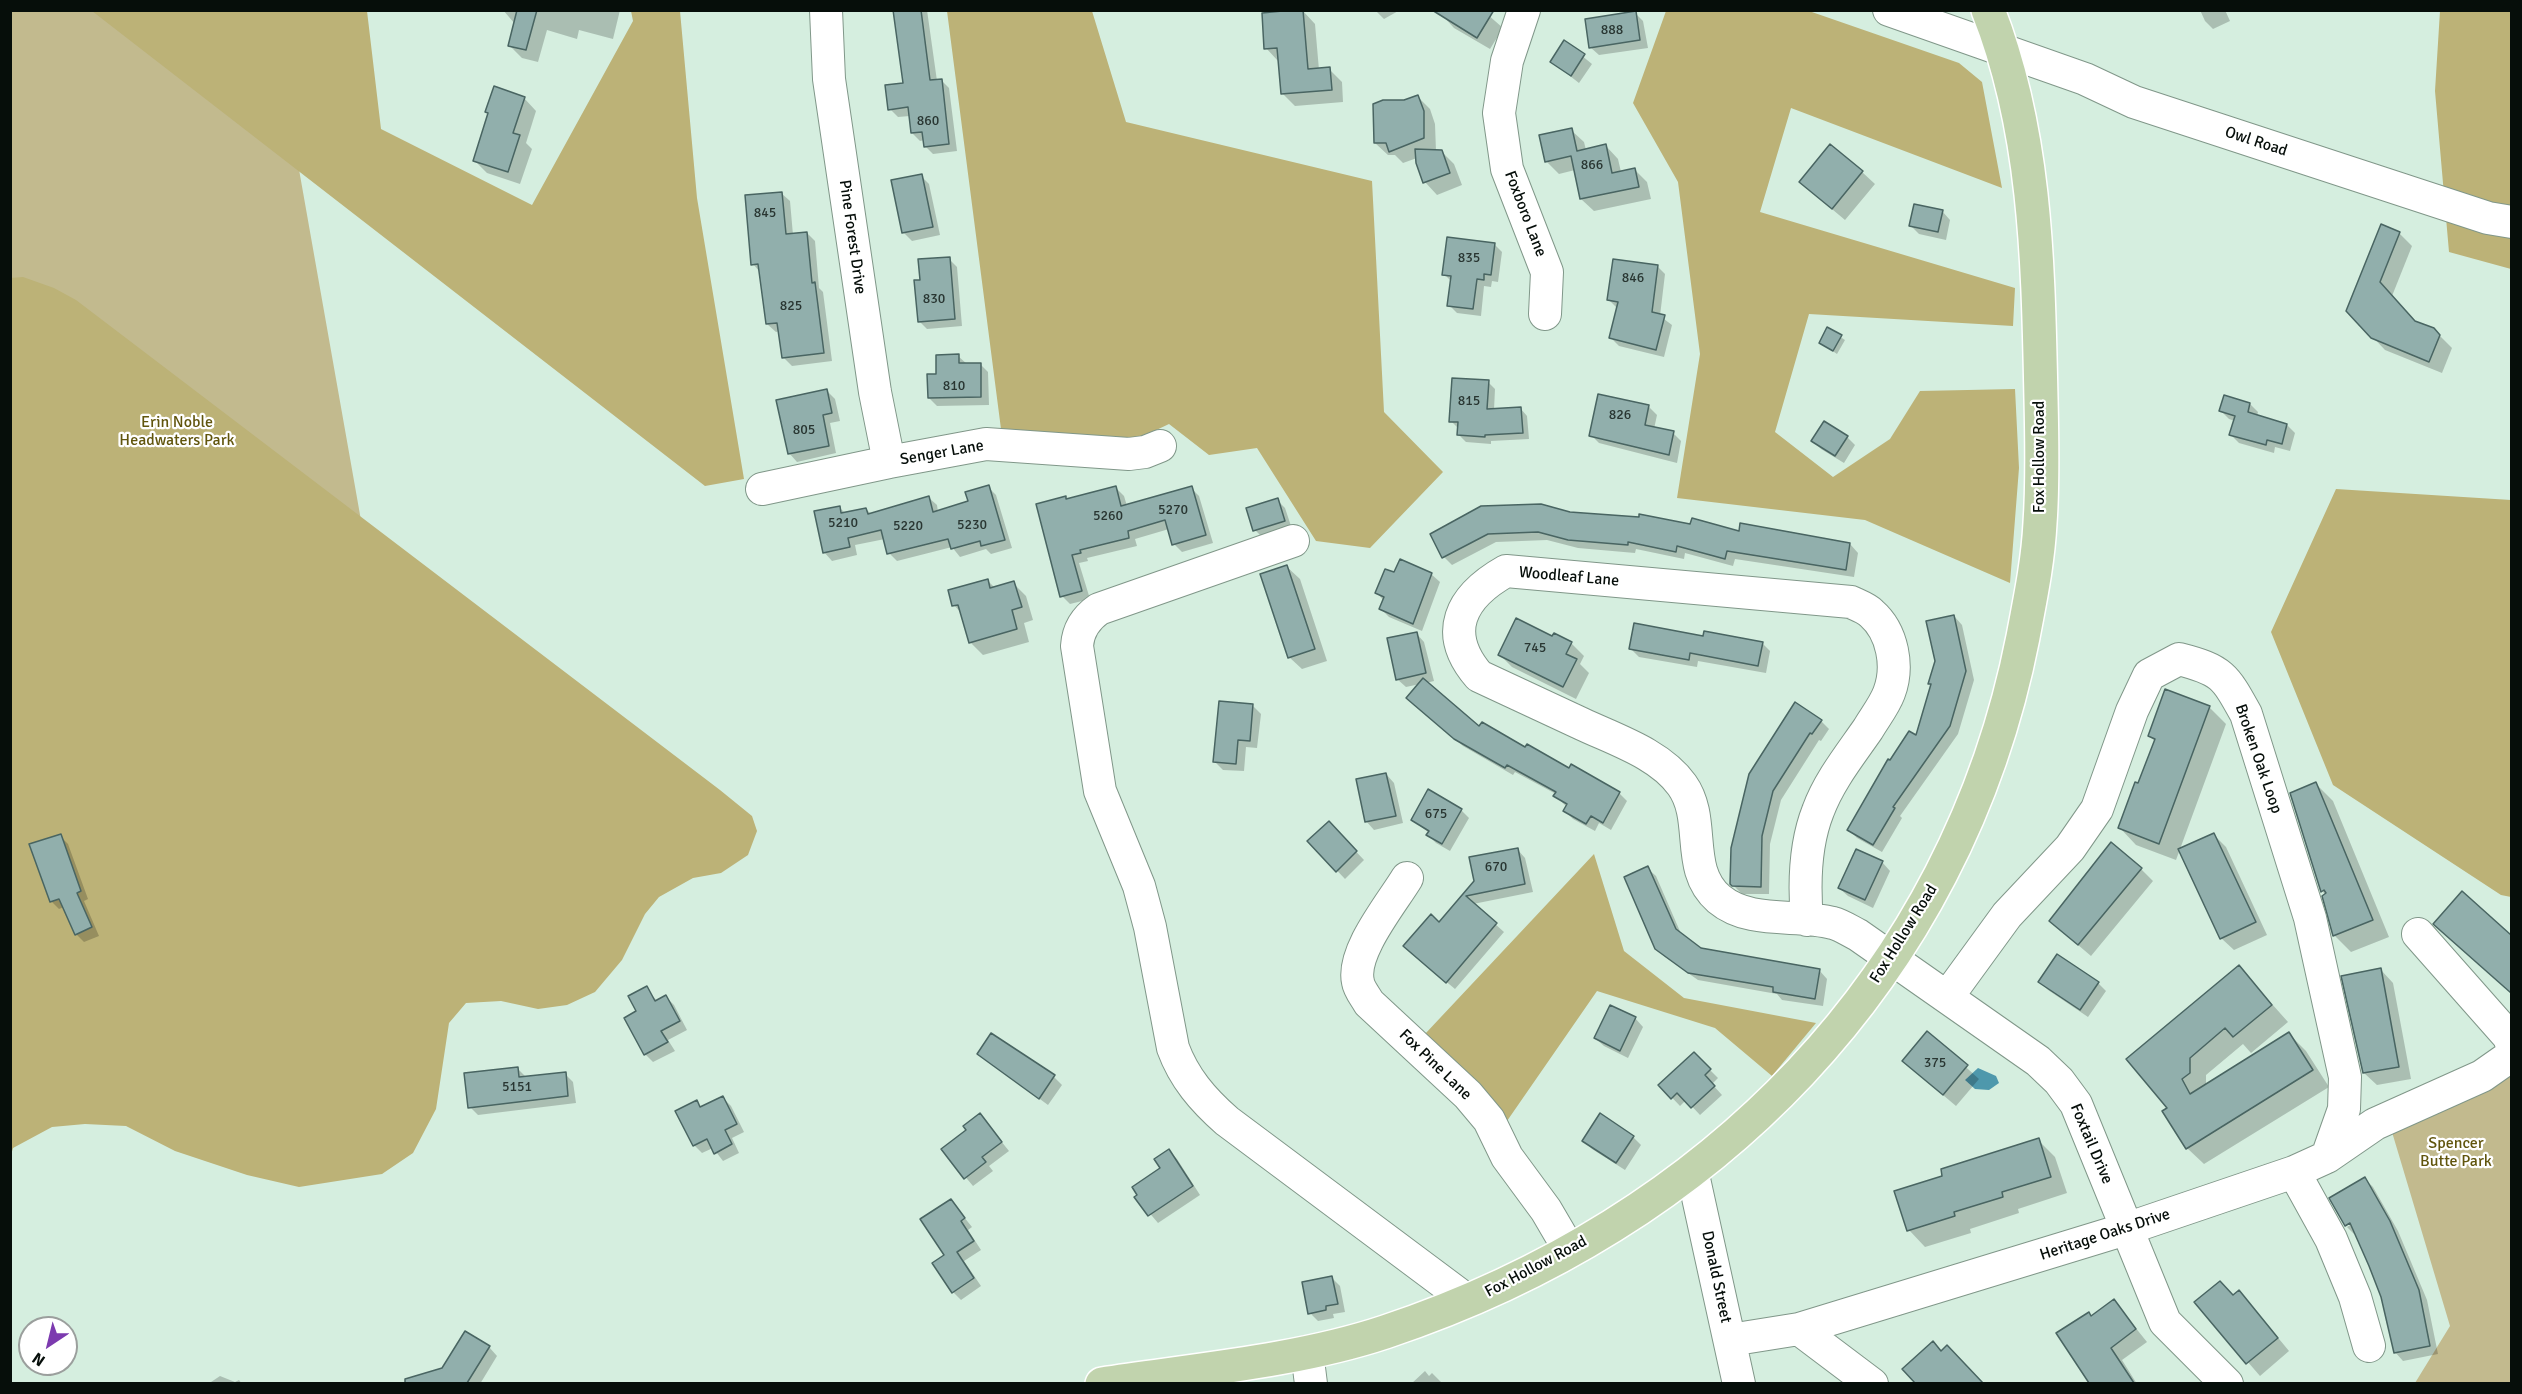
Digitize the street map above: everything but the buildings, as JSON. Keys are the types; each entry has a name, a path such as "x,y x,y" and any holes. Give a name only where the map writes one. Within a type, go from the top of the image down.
{"main road":[{"name":"Fox Hollow Road","path":"1102,1383 1133,1381 1307,1352 1380,1334 1492,1291 1570,1251 1632,1214 1736,1136 1814,1060 1866,995 1890,958 1932,891 1960,837 1983,784 2014,680 2031,597 2040,526 2042,456 2038,302 2031,179 2004,51 1988,10"}],"street":[{"name":"Pine Forest Drive","path":"826,10 830,79 875,392 889,462"},
{"name":"Foxboro Lane","path":"1524,10 1508,61 1499,113 1507,169 1547,272 1545,314"},
{"name":"Owl Road","path":"1889,10 2085,79 2134,102 2488,218 2511,222"},
{"name":"Senger Lane","path":"762,489 986,444 1129,454 1145,452 1160,446"},
{"path":"1293,541 1099,609 1084,623 1078,634 1077,646 1100,791 1139,886 1150,927 1173,1048 1192,1086 1211,1107 1227,1120 1468,1301"},
{"name":"Woodleaf Lane","path":"1807,920 1805,898 1810,837 1817,812 1829,787 1880,710 1889,693 1894,673 1893,652 1884,630 1871,612 1851,602 1506,571 1487,582 1474,594 1459,624 1460,645 1467,661 1479,676 1638,750 1664,766 1683,786 1692,807 1698,866 1707,887 1720,900 1742,912 1807,920 1833,923 1858,935 1890,958"},
{"name":"Broken Oak Loop","path":"1948,996 2007,915 2070,848 2097,809 2132,711 2149,675 2179,659 2210,667 2230,685 2246,714 2310,918 2345,1077 2344,1110 2327,1157"},
{"name":"Fox Pine Lane","path":"1407,878 1365,945 1357,965 1358,983 1369,1003 1468,1095 1489,1120 1507,1157 1546,1210 1570,1251"},
{"path":"2418,934 2509,1037 2511,1046"},
{"name":"Foxtail Drive","path":"1890,958 1948,996 2038,1061 2059,1081 2076,1104 2165,1322 2227,1383"},
{"path":"2369,1346 2355,1297 2331,1239 2294,1172 2327,1157 2375,1124 2482,1076 2511,1055"},
{"name":"Donald Street","path":"1692,1170 1739,1383"},
{"name":"Heritage Oaks Drive","path":"1730,1340 1799,1329 2126,1229 2294,1172"},
{"path":"1799,1329 1872,1383"},
{"path":"1307,1352 1311,1383"}],"green space":[{"name":"Erin Noble Headwaters Park","path":"10,11 271,11 368,560 11,641"},
{"path":"92,11 367,11 381,129 532,205 633,21 631,11 680,11 697,198 744,479 705,486"},
{"path":"947,11 1092,11 1126,122 1372,181 1384,412 1443,472 1370,548 1316,541 1257,448 1209,455 1169,424 1131,442 1071,440 1001,429"},
{"path":"1666,11 1809,11 1959,63 1982,82 2002,188 1791,108 1760,212 2015,288 2013,326 1809,314 1775,432 1833,477 1890,439 1920,391 2015,389 2019,468 2010,583 1865,520 1677,498 1700,354 1678,182 1633,103"},
{"path":"2440,11 2511,11 2511,269 2449,252 2435,91"},
{"path":"23,277 54,288 76,300 752,816 757,831 748,855 721,873 693,878 659,897 645,914 622,960 595,992 567,1005 538,1009 501,1001 466,1003 449,1023 436,1109 413,1153 382,1174 299,1187 247,1175 175,1151 126,1126 85,1124 52,1127 13,1148 11,1155 10,278"},
{"path":"2336,489 2511,500 2511,897 2501,895 2333,785 2271,632"},
{"path":"1594,854 1624,951 1684,998 1816,1023 1772,1076 1715,1028 1597,991 1507,1121 1471,1078 1425,1034"},
{"name":"Spencer Butte Park","path":"2511,1068 2511,1383 2415,1383 2450,1326 2389,1122"}],"water":[{"path":"1978,1068 1996,1076 1999,1083 1989,1090 1975,1089 1965,1080"}]}
